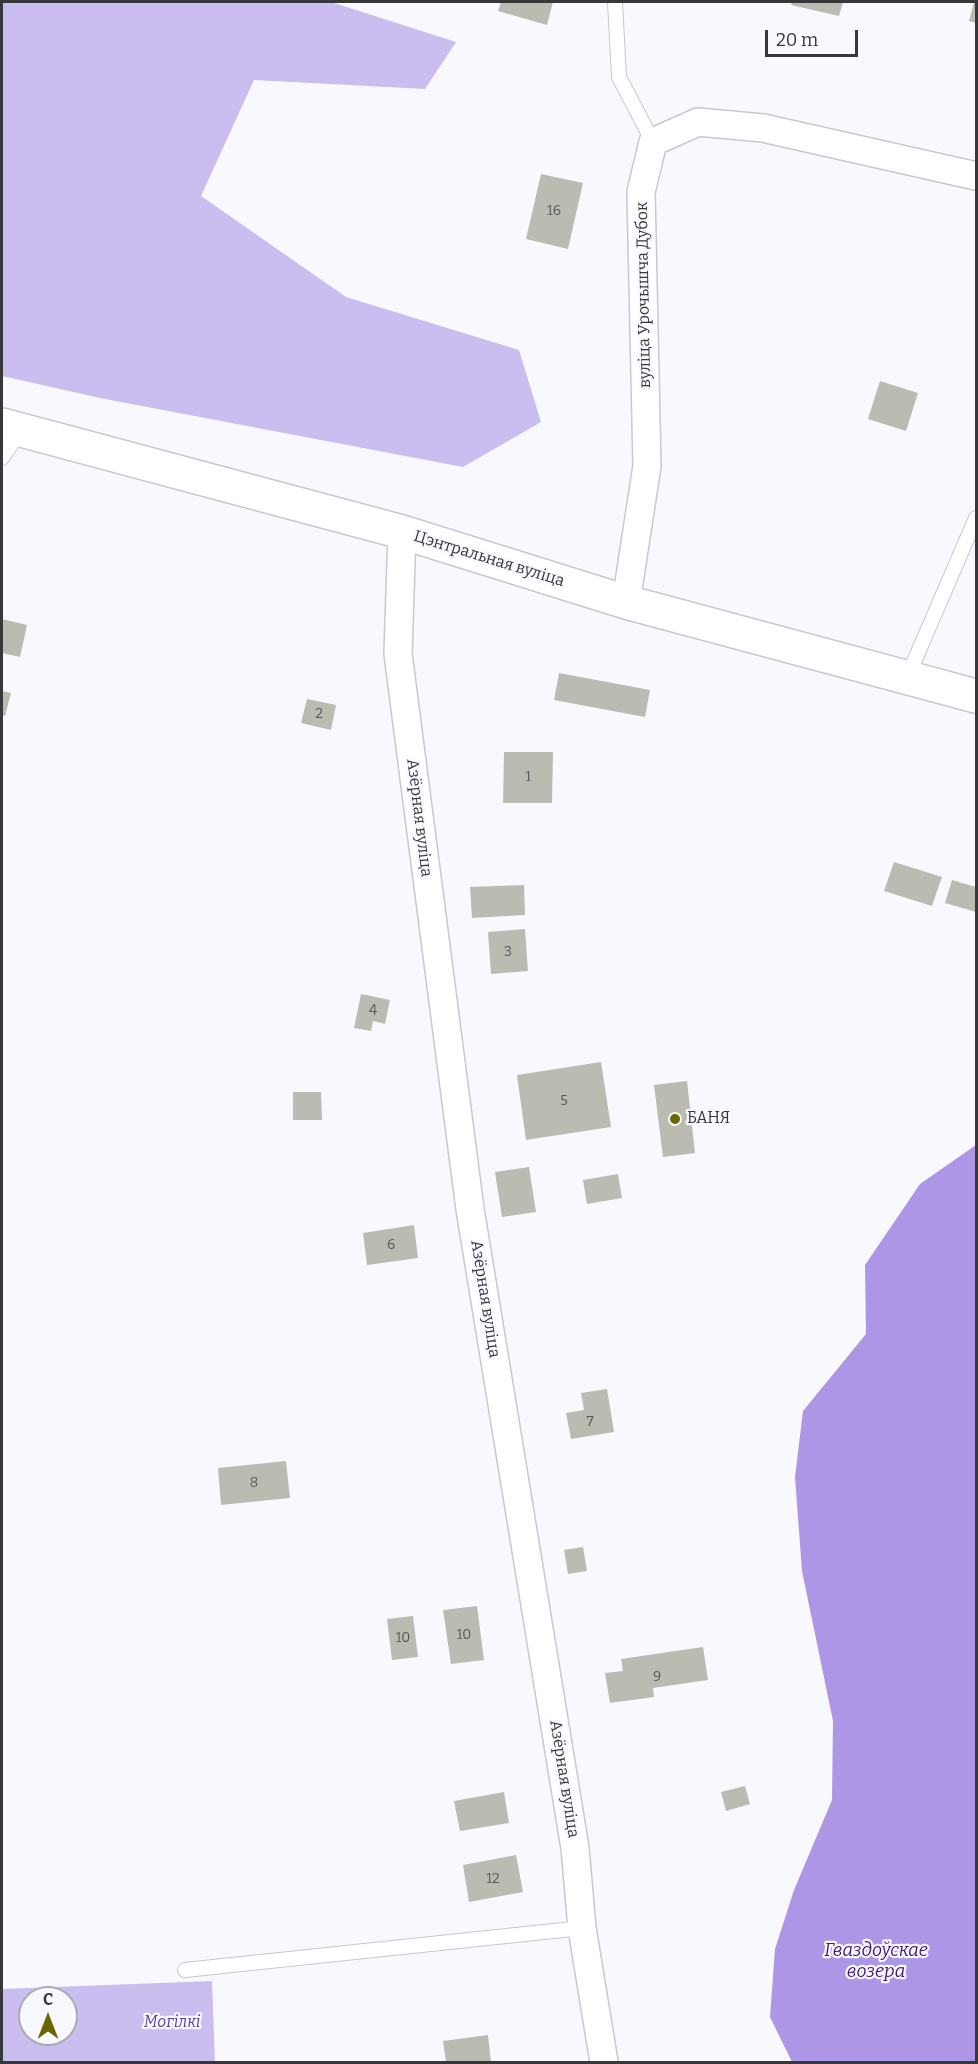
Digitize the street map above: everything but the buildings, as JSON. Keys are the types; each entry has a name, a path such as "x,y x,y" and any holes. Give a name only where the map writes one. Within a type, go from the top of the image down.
{"street":[{"path":"653,142 698,122 763,128 976,176"},
{"name":"вуліца Урочышча Дубок","path":"626,602 647,466 641,192 653,142"},
{"name":"Цэнтральная вуліца","path":"11,428 402,532 626,602 976,696"},
{"name":"Азёрная вуліца","path":"402,532 398,654 470,1209 575,1848 582,1929 604,2062"}],"lane":[{"path":"615,2 619,77 653,142"},
{"path":"2,458 11,428"},
{"path":"908,678 976,518"},
{"path":"185,1970 582,1929"}],"green space":[{"path":"2,2 331,2 456,42 425,89 254,80 201,196 346,297 519,350 541,422 463,467 100,398 2,376"},
{"name":"Могілкі","path":"212,1981 215,2062 2,2062 2,1989 18,1988 18,2046 78,2046 78,1986"}],"water":[{"name":"Гваздоўскае возера","path":"976,1145 976,2062 792,2062 770,2017 775,1949 794,1890 832,1800 833,1721 802,1571 795,1477 803,1411 866,1334 865,1265 920,1184"}],"place":[{"name":"БАНЯ","path":"675,1119"}]}
